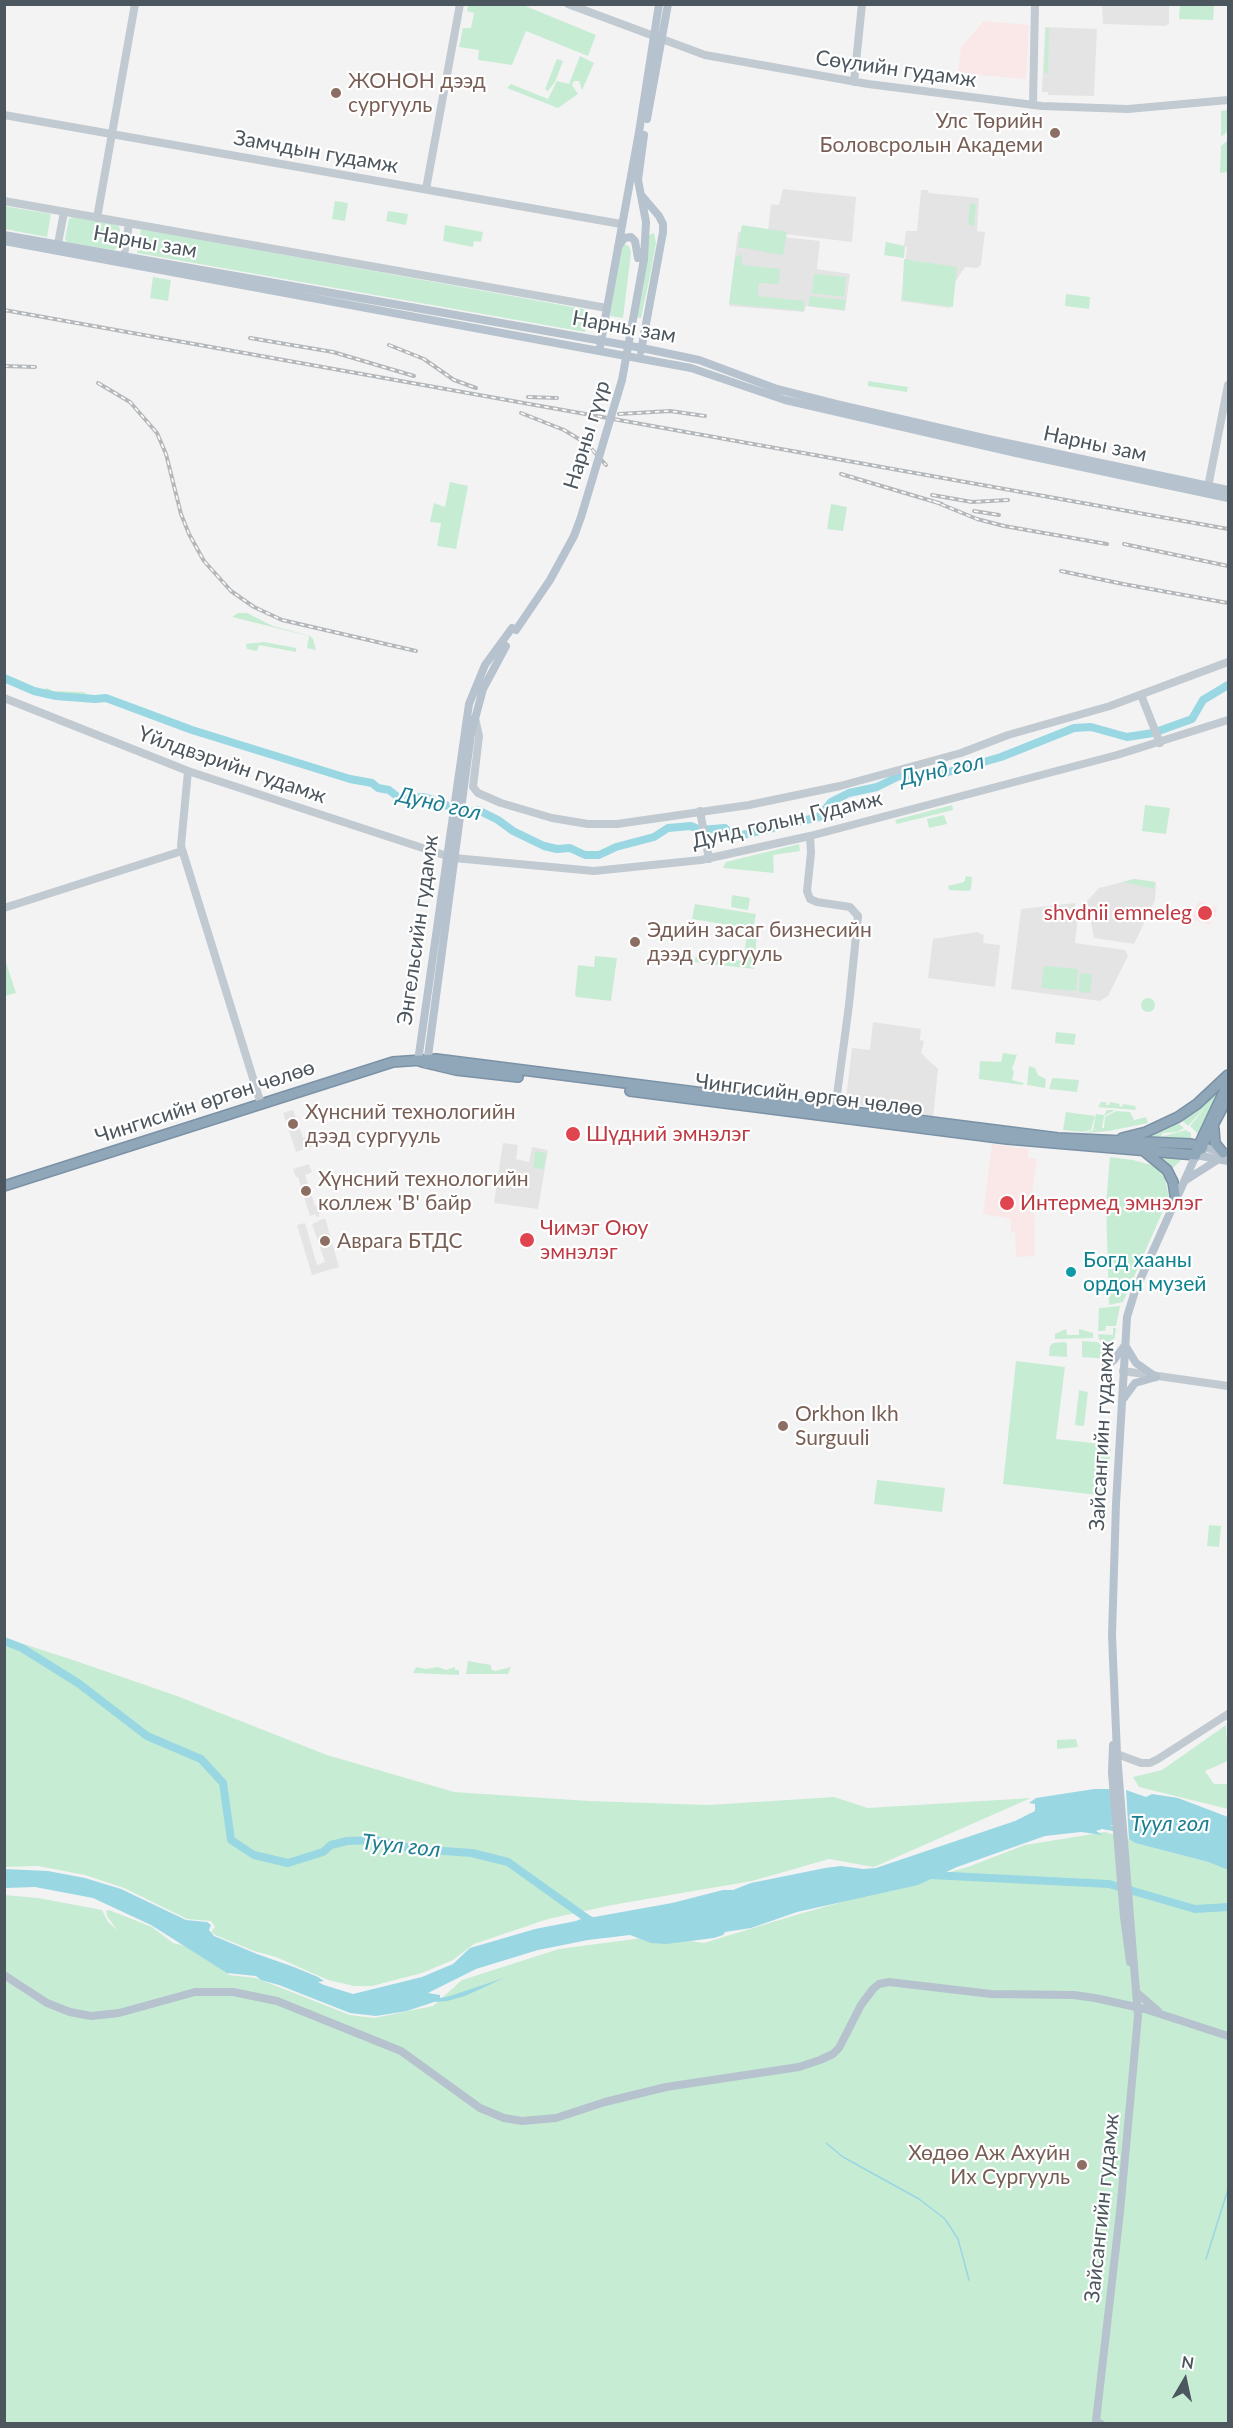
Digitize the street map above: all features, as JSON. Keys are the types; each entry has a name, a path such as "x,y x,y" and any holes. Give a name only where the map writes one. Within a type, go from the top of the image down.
{"highway":[{"name":"Чингисийн өргөн чөлөө","path":"4,1186 393,1062 424,1062 835,1109 1058,1138 1199,1149"},
{"path":"1107,1141 1146,1132 1172,1120 1197,1104 1228,1075"},
{"path":"1199,1149 1228,1083"},
{"path":"1199,1149 1214,1126 1228,1097"},
{"name":"Чингисийн өргөн чөлөө","path":"835,1109 1008,1139 1144,1151 1199,1149"},
{"path":"1214,1126 1215,1143 1225,1157"},
{"path":"1144,1151 1167,1170 1173,1182 1176,1201"}],"main road":[{"path":"657,39 659,4"},
{"path":"600,346 657,39 668,4"},
{"name":"Нарны гүүр","path":"641,258 641,224 636,191 657,39"},
{"path":"635,151 636,191 659,216 663,224 640,358"},
{"name":"Нарны гүүр","path":"483,689 514,629 545,578 576,515 604,430 645,244 646,222 636,191"},
{"path":"645,244 648,232 654,229 660,234 660,250"},
{"name":"Нарны зам","path":"4,235 58,247 600,346 640,358 692,368 759,393 840,413 1030,456 1208,490 1228,490"},
{"path":"616,250 622,240 631,237 635,241 641,258"},
{"name":"Нарны зам","path":"4,241 58,247"},
{"name":"Нарны зам","path":"600,346 642,348 699,360 777,389 1208,490 1228,498"},
{"path":"840,413 836,407 856,408"},
{"path":"1030,456 1050,456 1046,452"},
{"name":"Нарны гүүр","path":"485,665 514,629"},
{"name":"Энгельсийн гудамж","path":"460,792 469,704 485,665"},
{"name":"Энгельсийн гудамж","path":"424,1062 454,828 475,717 483,689"},
{"path":"1199,1149 1225,1157"},
{"name":"Зайсангийн гудамж","path":"1097,2423 1138,2029 1115,1772 1117,1754 1112,1635 1116,1504 1125,1346 1130,1305 1199,1149"},
{"path":"1186,1180 1225,1157"},
{"path":"1106,1366 1125,1346 1136,1363 1156,1377"},
{"path":"1122,1401 1134,1383 1156,1377"},
{"name":"Зайсангийн гудамж","path":"1115,1733 1111,1760 1115,1772"},
{"path":"4,1975 47,2003 70,2012 91,2016 119,2013 195,1992 234,1992 277,2001 401,2051 486,2112 522,2121 556,2118 604,2102 666,2087 799,2067 820,2061 839,2048 867,1996 873,1989 884,1983 998,1995 1074,1995 1137,2007 1228,2036"},
{"path":"1136,1992 1163,2015"},
{"path":"1138,2029 1149,2017 1163,2015"}],"street":[{"path":"97,218 135,4"},
{"path":"426,189 460,4"},
{"name":"Сөүлийн гудамж","path":"568,4 657,39 716,57 854,82 1034,105 1128,109 1228,100"},
{"path":"854,82 862,4"},
{"path":"1034,105 1035,4"},
{"name":"Замчдын гудамж","path":"4,116 621,224"},
{"path":"4,201 607,308"},
{"path":"58,247 64,212"},
{"path":"123,259 129,224"},
{"path":"1208,490 1228,385"},
{"path":"475,717 479,737 473,787 487,798 552,818 588,824 640,821 700,814 840,786 961,753 1008,735 1141,695 1228,662"},
{"path":"1141,695 1160,743"},
{"name":"Yйлдвэрийн гудамж","path":"4,698 188,771 450,857"},
{"name":"Дунд голын Гудамж","path":"450,857 594,871 677,864 810,836 1160,743 1228,720"},
{"path":"188,771 180,841 182,851 261,1104"},
{"path":"700,814 708,856"},
{"path":"810,836 812,853 807,891 810,898 817,902 850,907 858,916 835,1109"},
{"path":"4,908 182,851"},
{"path":"1123,1371 1228,1386"},
{"path":"1117,1754 1142,1763 1150,1763 1228,1714"}],"shaded area":[{"path":"1102,5 1169,5 1169,23 1166,26 1103,24"},
{"path":"984,21 1029,25 1026,79 958,73 961,47"},
{"path":"1045,27 1097,29 1094,96 1048,95 1048,92 1042,92"},
{"path":"783,189 856,197 852,242 768,232 771,204 779,205"},
{"path":"921,190 928,190 929,193 979,198 977,231 985,232 981,265 977,268 965,267 953,285 950,308 901,301 907,247 904,246 906,231 917,231"},
{"path":"738,232 820,241 817,269 850,274 845,311 806,306 804,312 729,306"},
{"path":"1134,879 1156,882 1155,900 1134,944 1094,938 1087,901 1099,888"},
{"name":"shvdnii emneleg","path":"1198,902 1217,907 1216,916 1211,916 1210,925 1192,919"},
{"path":"1075,903 1077,927 1075,943 1125,950 1128,956 1108,996 1100,1001 1011,989 1021,909"},
{"path":"977,932 984,935 983,943 1000,945 995,987 928,978 933,939"},
{"path":"873,1022 921,1029 920,1040 924,1041 921,1053 938,1069 933,1118 869,1108 846,1099 852,1048 870,1050"},
{"name":"Хүнсний технологийн дээд сургууль","path":"293,1110 303,1138 309,1136 313,1146 296,1152 283,1113"},
{"path":"503,1143 518,1145 516,1159 529,1162 532,1147 548,1150 538,1209 494,1203"},
{"name":"Интермед эмнэлэг","path":"992,1144 1029,1149 1028,1158 1037,1159 1030,1207 1034,1208 1035,1256 1016,1257 1015,1232 1011,1232 1011,1219 983,1214"},
{"name":"Хүнсний технологийн коллеж 'B' байр","path":"309,1164 312,1172 305,1175 315,1206 321,1205 323,1212 319,1213 319,1217 315,1214 310,1216 298,1177 293,1169"},
{"name":"Аврага БТДС","path":"325,1218 339,1267 312,1275 297,1225 305,1223 317,1265 325,1262 312,1224"}],"green space":[{"path":"468,5 523,5 596,35 588,56 526,31 512,65 478,60 479,50 459,47 463,28 471,28 474,13 467,11"},
{"path":"1180,5 1214,5 1213,20 1179,19"},
{"path":"1046,28 1049,28 1048,73 1044,73"},
{"path":"580,56 594,63 582,90 579,81 574,81 572,85 578,94 558,108 507,88 511,84 548,99 557,81 569,84"},
{"path":"557,59 563,61 555,82 548,91 545,89"},
{"path":"1227,110 1228,131 1221,137 1221,111"},
{"path":"1228,140 1227,172 1220,173 1221,146"},
{"path":"335,201 348,203 345,221 332,219"},
{"path":"970,203 976,204 974,226 968,225"},
{"path":"4,206 51,214 47,237 5,229"},
{"path":"388,211 408,214 406,225 386,221"},
{"path":"72,217 118,225 120,229 117,248 113,250 67,242 65,239 69,219"},
{"path":"445,225 483,232 481,242 474,241 473,247 443,241"},
{"path":"742,225 787,232 783,255 738,247"},
{"path":"141,229 589,310 585,332 137,253"},
{"path":"654,233 656,243 641,318 635,317 649,235"},
{"path":"886,242 905,246 904,258 884,255"},
{"path":"624,244 629,246 631,253 623,318 610,316 619,253"},
{"path":"742,254 742,265 780,269 779,284 759,283 758,296 804,301 804,311 729,304 735,258"},
{"path":"904,259 957,267 953,307 902,300"},
{"path":"814,274 846,277 844,297 812,293"},
{"path":"153,277 171,280 168,301 150,298"},
{"path":"1066,294 1090,297 1089,309 1065,306"},
{"path":"810,296 827,298 827,300 828,298 846,300 844,310 808,306"},
{"path":"868,381 908,387 907,392 868,386"},
{"path":"450,482 468,486 456,549 437,546 441,523 430,522 434,503 445,507"},
{"path":"831,504 847,507 843,531 827,529"},
{"path":"238,613 247,613 273,626 310,636 316,650 307,648 309,636 232,617"},
{"path":"264,642 296,648 296,652 259,645 257,651 247,649 246,644"},
{"path":"47,688 53,691 83,692 89,695 73,696 41,691"},
{"path":"952,805 953,810 897,824 895,820"},
{"path":"1145,805 1170,808 1166,834 1142,831"},
{"path":"944,815 947,824 929,828 927,819"},
{"path":"799,844 800,851 773,855 774,873 723,868 726,862"},
{"path":"966,876 972,877 969,891 949,890 948,886 964,882"},
{"path":"1134,879 1155,882 1154,889 1123,882"},
{"path":"732,895 750,898 748,910 731,907"},
{"path":"695,904 756,914 753,929 692,919"},
{"path":"747,930 757,931 754,969 694,962 696,956 744,961"},
{"path":"4,956 16,993 5,996 4,996"},
{"path":"595,956 617,958 611,1001 575,995 578,965 594,967"},
{"path":"1044,966 1078,969 1076,991 1041,988"},
{"path":"1080,973 1092,974 1090,993 1079,992"},
{"path":"1148,998 1153,1000 1155,1005 1153,1010 1148,1012 1143,1010 1141,1005 1143,1000"},
{"path":"1056,1032 1076,1034 1074,1045 1055,1043"},
{"path":"1003,1053 1017,1055 1012,1069 1014,1072 1012,1080 1024,1083 1022,1085 979,1079 980,1061 1001,1062"},
{"path":"1029,1066 1035,1068 1038,1075 1046,1079 1045,1088 1027,1085"},
{"path":"1054,1078 1079,1080 1077,1092 1049,1089"},
{"path":"1220,1089 1198,1134 1190,1126 1208,1104 1188,1126 1182,1120"},
{"path":"1101,1102 1106,1102 1106,1105 1110,1102 1120,1104 1119,1106 1122,1107 1123,1104 1135,1106 1136,1110 1098,1107"},
{"path":"1107,1110 1115,1110 1104,1116 1102,1128 1104,1128 1105,1117 1116,1111 1130,1112 1134,1120 1105,1128 1146,1117 1148,1123 1109,1131 1084,1133 1098,1129 1093,1130 1096,1114 1104,1115"},
{"path":"1066,1112 1095,1116 1091,1130 1083,1132 1063,1130"},
{"path":"1178,1123 1184,1128 1177,1132 1163,1133 1160,1137 1186,1130 1191,1133 1191,1138 1146,1139"},
{"path":"535,1151 546,1153 544,1169 533,1168"},
{"path":"1110,1157 1155,1166 1165,1179 1169,1197 1123,1302 1109,1305 1106,1204"},
{"path":"1160,1157 1183,1158 1171,1170"},
{"path":"1120,1306 1116,1326 1106,1326 1105,1331 1098,1331 1099,1308"},
{"path":"1113,1328 1116,1328 1113,1349 1110,1349 1099,1339 1098,1334 1113,1335"},
{"path":"1066,1329 1067,1335 1079,1335 1079,1329 1093,1333 1093,1338 1055,1339 1055,1334"},
{"path":"1082,1341 1097,1342 1107,1350 1108,1359 1082,1357"},
{"path":"1065,1342 1067,1357 1049,1356 1050,1346 1053,1343"},
{"path":"1016,1361 1065,1367 1056,1439 1111,1445 1106,1496 1003,1484"},
{"path":"1079,1390 1088,1392 1084,1426 1075,1425"},
{"path":"877,1480 945,1488 942,1512 874,1504"},
{"path":"1209,1525 1221,1526 1219,1547 1207,1546"},
{"path":"5,1638 177,1696 327,1755 454,1792 589,1801 709,1805 834,1797 868,1808 1031,1798 874,1867 829,1859 752,1881 612,1905 548,1919 474,1944 453,1960 422,1973 372,1986 354,1986 328,1980 276,1957 254,1951 215,1935 211,1932 215,1927 211,1921 187,1919 124,1888 85,1875 38,1866 5,1867"},
{"path":"468,1661 491,1665 491,1669 495,1671 511,1667 508,1674 466,1674"},
{"path":"416,1667 426,1669 438,1667 446,1670 455,1667 455,1670 459,1670 459,1675 413,1673"},
{"path":"1226,1725 1228,1761 1205,1771 1214,1784 1228,1784 1228,1809 1139,1787 1133,1777 1162,1770"},
{"path":"1076,1739 1078,1747 1057,1749 1057,1740"},
{"path":"1105,1832 1228,1870 1228,2423 5,2424 5,1895 38,1898 102,1910 108,1922 117,1930 107,1916 106,1911 109,1910 152,1927 173,1943 185,1946 223,1965 229,1975 256,1978 350,2015 374,2018 433,2006 462,1980 559,1949 657,1936 704,1943 968,1867 1025,1845"}],"water":[{"path":"1094,1789 1114,1789 1117,1825 1110,1825 1117,1828 1113,1831 1102,1829 1096,1831 1103,1835 1081,1832 1045,1836 957,1867 918,1885 797,1912 751,1928 725,1932 714,1938 666,1944 651,1943 630,1935 588,1940 538,1950 476,1969 428,1993 440,1995 440,1998 504,1978 465,1996 434,2002 407,2011 376,2016 350,2013 261,1980 256,1976 227,1973 151,1925 93,1898 35,1887 5,1888 5,1869 48,1871 85,1878 121,1889 186,1920 207,1922 211,1925 209,1930 214,1936 318,1977 324,1981 318,1982 324,1985 353,1994 422,1977 453,1964 470,1948 588,1916 594,1917 672,1903 723,1890 733,1890 751,1883 825,1868 841,1866 876,1868 1015,1821 1035,1811 1035,1804 1029,1803 1036,1798"},
{"name":"Туул гол","path":"1126,1790 1146,1797 1152,1794 1178,1798 1228,1817 1228,1870 1208,1862 1135,1843 1129,1839"}],"waterway":[{"name":"Дунд гол","path":"4,678 34,691 56,696 106,698 192,730 350,779 372,783 378,788 389,790 399,798 424,797 440,802 463,814 478,810 544,846 557,849 570,848 585,855 599,855 616,847 654,837 668,828 691,826 700,830 725,828 731,834 738,836 819,817 831,802 849,793 877,787 899,776 945,773 1001,757 1074,728 1091,727 1127,737 1153,733 1192,719 1203,700 1228,685"},
{"name":"Туул гол","path":"4,1641 22,1648 78,1683 147,1736 201,1759 223,1783 231,1840 254,1855 288,1863 323,1852 331,1845 347,1841 375,1840 415,1849 472,1853 508,1862 592,1922"},
{"name":"Туул гол","path":"931,1875 1109,1884 1195,1909 1228,1907"},
{"path":"826,2143 843,2157 919,2199 945,2219 958,2239 969,2280"},
{"path":"1206,2259 1228,2189"}],"railway":[{"path":"4,310 1228,529"},
{"path":"250,338 333,352 414,376"},
{"path":"389,345 424,359 454,380 476,388"},
{"path":"4,366 35,367"},
{"path":"98,383 130,402 157,433 166,454 181,514 189,534 204,561 231,591 254,607 282,620 416,651"},
{"path":"528,397 557,398"},
{"path":"619,414 670,411 705,416"},
{"path":"521,413 564,430 587,444 606,465"},
{"path":"841,474 942,504"},
{"path":"932,495 972,502 1008,500"},
{"path":"933,501 977,519 1004,526 1107,544"},
{"path":"974,511 999,515"},
{"path":"1124,544 1228,566"},
{"path":"1061,571 1228,603"}],"place":[{"name":"ЖОНОН дээд сургууль","path":"336,93"},
{"name":"Улс Төрийн Боловсролын Академи","path":"1055,133"},
{"name":"shvdnii emneleg","path":"1205,913"},
{"name":"Эдийн засаг бизнесийн дээд сургууль","path":"635,942"},
{"name":"Хүнсний технологийн дээд сургууль","path":"293,1124"},
{"name":"Шүдний эмнэлэг","path":"573,1134"},
{"name":"Хүнсний технологийн коллеж 'B' байр","path":"306,1191"},
{"name":"Интермед эмнэлэг","path":"1007,1203"},
{"name":"Чимэг Оюу эмнэлэг","path":"527,1240"},
{"name":"Аврага БТДС","path":"325,1241"},
{"name":"Богд хааны ордон музей","path":"1071,1272"},
{"name":"Orkhon Ikh Surguuli","path":"783,1426"},
{"name":"Хөдөө Аж Ахуйн Их Сургууль","path":"1082,2165"}]}
